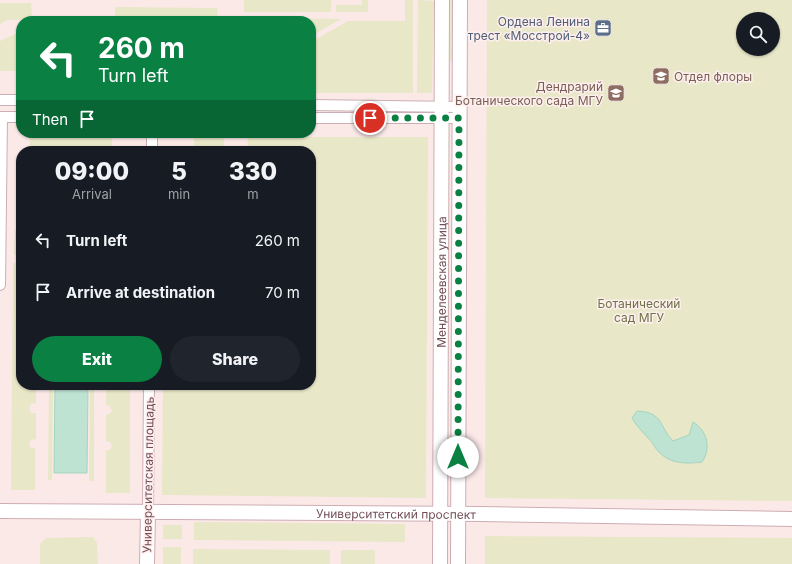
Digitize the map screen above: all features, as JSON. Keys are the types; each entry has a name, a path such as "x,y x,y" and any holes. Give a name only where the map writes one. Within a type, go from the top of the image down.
{"street":[{"name":"Менделеевская улица","path":"440,564 442,0"},
{"name":"Менделеевская улица","path":"458,564 460,0"},
{"path":"442,57 444,64 450,66 457,64 460,57"},
{"path":"0,100 16,100"},
{"path":"316,105 442,112"},
{"path":"316,118 459,112"},
{"path":"0,285 1,117 16,117"},
{"path":"441,349 443,343 450,340 456,343 458,349"},
{"name":"Университетская площадь","path":"147,564 149,390"},
{"name":"Университетский проспект","path":"0,511 458,514 792,519"}],"green space":[{"path":"244,0 331,0 331,12 244,12"},
{"path":"362,0 368,0 368,12 336,12 336,5 362,5"},
{"path":"405,0 413,0 413,93 316,93 316,39 348,21 405,21"},
{"path":"418,0 434,1 432,93 417,93"},
{"path":"446,0 453,0 453,61 451,62 446,59"},
{"name":"Ботанический сад МГУ","path":"487,0 792,0 792,501 485,498"},
{"path":"0,3 31,3 32,16 16,16 16,20 7,20 0,24"},
{"path":"115,7 217,8 218,16 115,16"},
{"path":"316,19 341,19 316,33"},
{"path":"16,34 16,71 0,71 0,41"},
{"path":"428,137 426,498 162,495 163,390 316,390 316,146 247,146 248,138"},
{"path":"30,138 112,138 112,146 30,146"},
{"path":"194,138 224,138 224,146 194,146"},
{"path":"15,230 16,255 14,255"},
{"path":"13,263 16,263 16,390 36,390 36,403 31,404 29,408 31,413 36,413 36,439 31,440 29,443 31,448 35,448 35,490 11,490"},
{"path":"49,390 53,390 52,480 48,480"},
{"path":"90,390 94,390 94,481 89,481"},
{"path":"106,390 130,390 130,493 106,493 106,450 110,450 112,446 110,442 106,441 106,415 112,412 110,406 106,405"},
{"path":"194,522 405,524 405,542 194,540"},
{"path":"163,525 182,525 182,539 163,539"},
{"path":"485,536 792,538 792,564 485,564"},
{"path":"93,537 97,543 98,564 40,564 40,544 46,538"},
{"path":"163,547 181,547 181,564 163,564"},
{"path":"193,549 330,550 330,564 193,564"},
{"path":"341,550 375,550 375,564 341,564"}],"shaded area":[{"path":"55,390 88,390 87,473 54,473"},
{"path":"637,411 646,412 657,417 673,441 689,435 693,422 705,435 707,446 705,457 702,462 680,462 664,457 632,418"}],"place":[{"name":"Ордена Ленина трест «Мосстрой-4»","path":"603,28"},
{"name":"Отдел флоры","path":"661,76"},
{"name":"Дендрарий Ботанического сада МГУ","path":"616,93"}],"route":[{"path":"370,118 459,118 458,457"}]}
